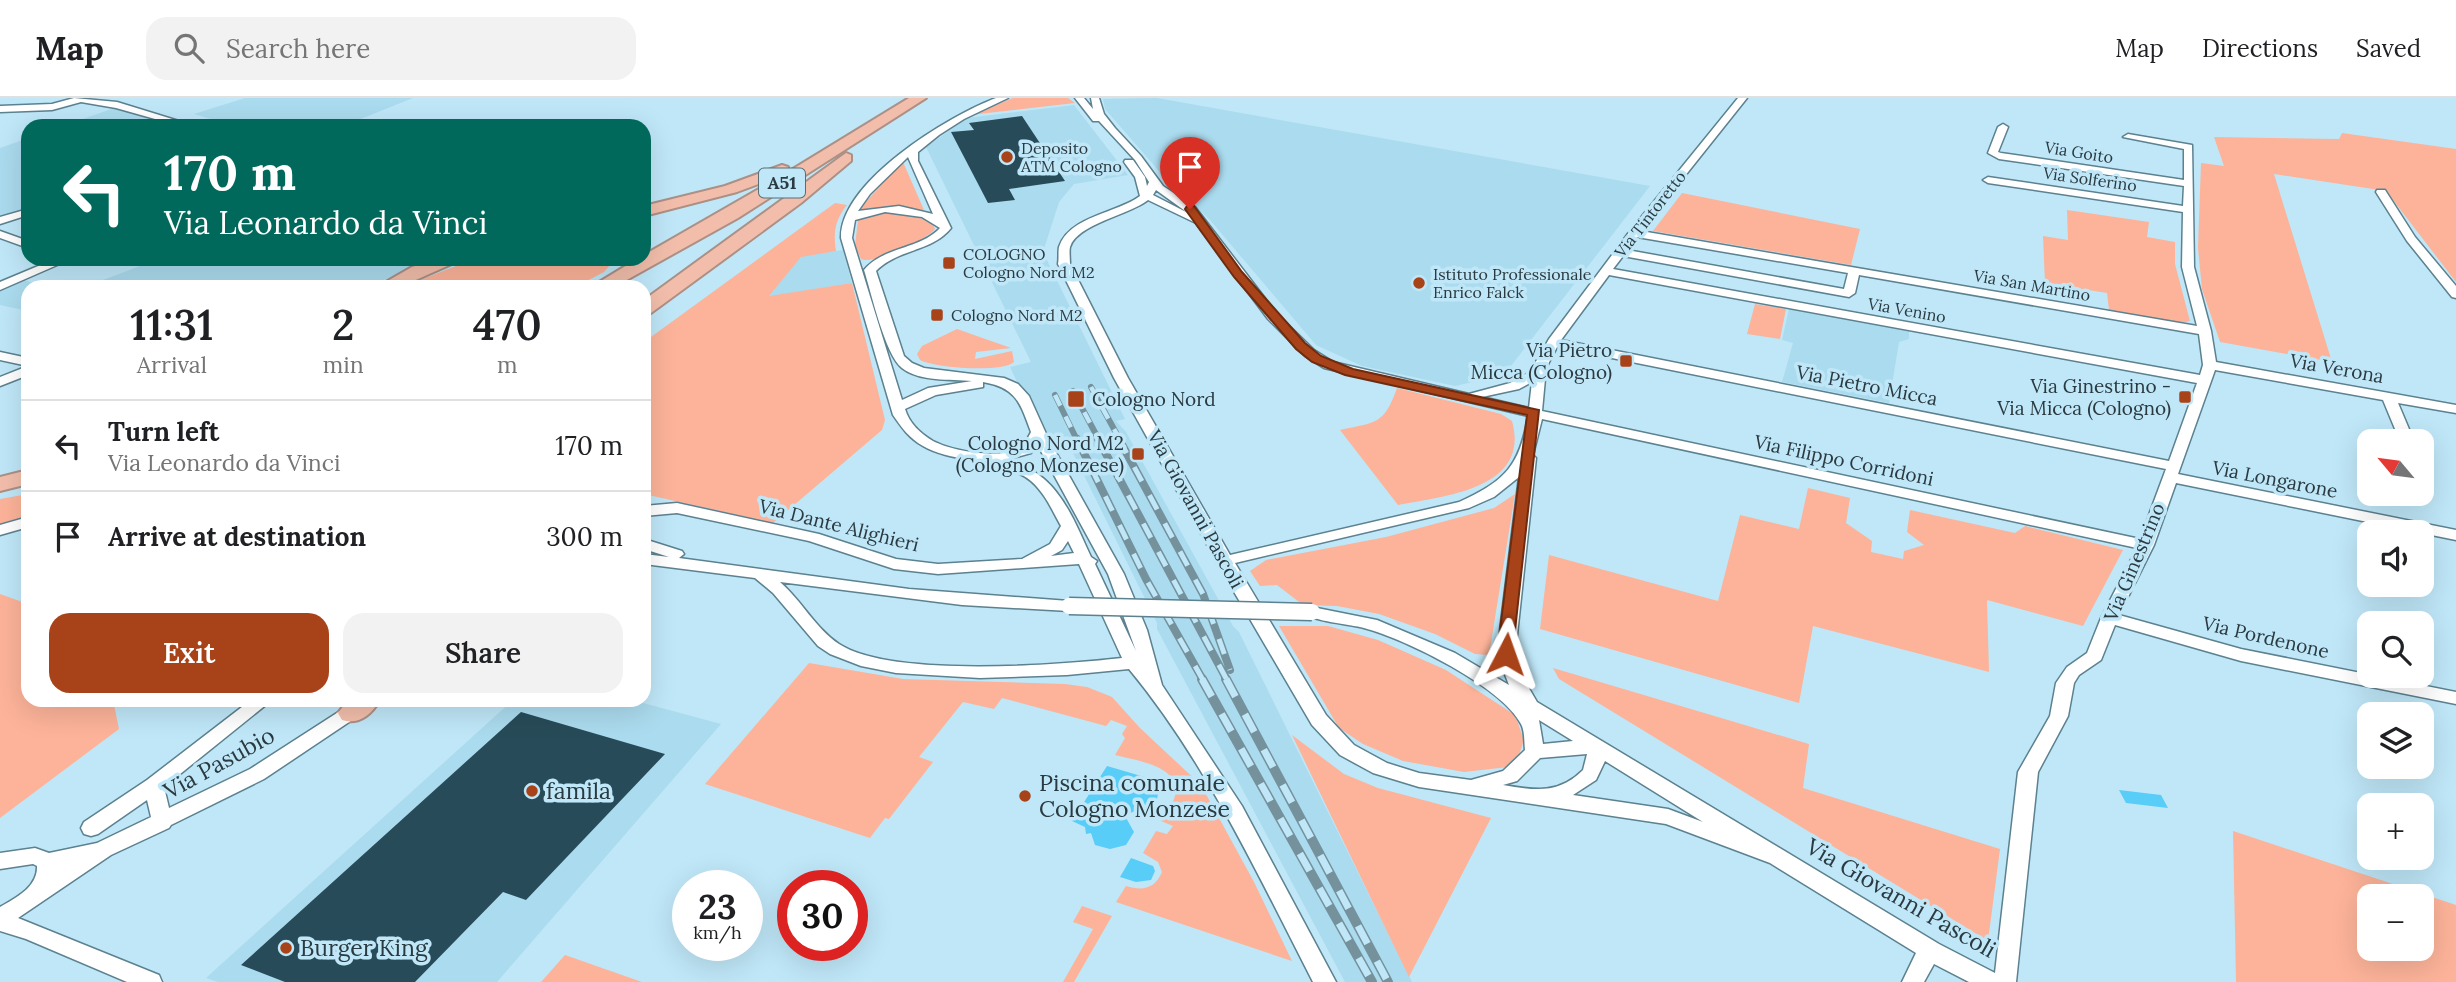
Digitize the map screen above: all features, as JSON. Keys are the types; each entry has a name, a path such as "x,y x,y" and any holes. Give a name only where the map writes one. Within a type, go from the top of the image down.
{"highway":[{"path":"651,209 731,189 793,166 916,98"},
{"name":"A51","path":"651,259 721,220 916,98"},
{"name":"A51","path":"645,280 678,263 939,98"},
{"path":"651,304 795,200 855,151"},
{"path":"400,280 433,266"},
{"path":"598,280 624,266"},
{"name":"A51","path":"613,280 638,266"},
{"path":"0,470 21,465"},
{"path":"0,486 21,479"},
{"path":"0,486 21,484"}],"street":[{"path":"32,106 44,98"},
{"path":"0,109 44,98"},
{"path":"1004,98 964,114 919,144 867,193 849,219 846,237 854,270 896,402 906,425 930,445 990,458 1014,466 1041,480 1069,526 1083,559 1155,689 1235,811 1325,982"},
{"path":"1079,98 1140,177 1147,191 1167,206 1199,223"},
{"path":"1069,238 1084,227 1121,210 1147,191 1149,171 1104,119 1095,106 1095,98"},
{"name":"Via Tintoretto","path":"1529,704 1509,668 1506,645 1538,372 1553,342 1634,233 1743,98"},
{"path":"64,105 80,99 110,103 166,119"},
{"path":"0,109 110,103"},
{"name":"Via Goito","path":"2003,127 1993,153 1999,156 2188,184"},
{"path":"2128,137 2189,147 2188,267 2205,331 2210,365"},
{"path":"919,144 913,152 913,161 946,228"},
{"name":"Via Solferino","path":"1988,180 2188,210"},
{"path":"1069,238 1081,227 1147,191 1172,194 1190,209 1238,274 1308,354 1349,372 1457,394 1481,394 1500,390 1538,372"},
{"path":"2381,192 2411,239 2456,294"},
{"path":"1121,210 1167,206"},
{"path":"849,219 873,211 907,210 933,217 946,228"},
{"path":"0,221 21,214"},
{"path":"946,228 938,236 881,260 869,273 901,361 921,372 1004,382 1021,394 1038,433 1067,479 1136,621 1139,658"},
{"name":"Via San Martino","path":"1634,233 2205,331"},
{"path":"0,234 21,242"},
{"name":"Via Giovanni Pascoli","path":"1069,238 1062,255 1075,287 1121,378 1224,561 1312,708 1336,740 1363,760 1396,774 1464,788 1668,817 1782,859"},
{"path":"1620,252 1849,293 1854,271"},
{"path":"0,286 48,266"},
{"name":"Via Venino","path":"1606,271 2203,380"},
{"name":"Via Pietro Micca","path":"1553,342 2171,471"},
{"path":"0,356 21,360"},
{"name":"Via Ginestrino","path":"2005,982 2028,772 2059,716 2065,683 2073,671 2095,656 2109,618 2146,545 2210,365"},
{"name":"Via Verona","path":"2210,365 2456,409"},
{"path":"0,382 21,373"},
{"path":"896,402 918,386 961,375"},
{"path":"896,402 933,391 1004,382"},
{"name":"Via Filippo Corridoni","path":"1457,394 2146,545"},
{"path":"2389,397 2402,429"},
{"path":"990,458 1011,456 1026,450 1038,433"},
{"name":"Via Tintoretto","path":"1224,561 1477,501 1512,479 1524,464 1531,447"},
{"name":"Via Longarone","path":"2171,471 2456,535"},
{"name":"Via Dante Alighieri","path":"651,510 677,508 813,537 909,566 953,569 1083,559 1111,569"},
{"path":"0,530 21,524"},
{"name":"Via Dante Alighieri","path":"1025,564 1049,552 1061,541 1069,526"},
{"name":"Via Giovanni Pascoli","path":"651,546 729,568"},
{"name":"Via Giovanni Pascoli","path":"651,560 729,568 925,597 1069,606 1312,612 1360,620 1449,656 1931,951 1962,969 1993,982"},
{"path":"757,572 777,586 817,636 848,656 865,662 901,668 1070,671 1139,658"},
{"name":"Via Pordenone","path":"2109,618 2241,655 2456,698"},
{"path":"1493,682 1531,723 1535,752"},
{"name":"Via Pasubio","path":"91,828 154,785 254,707"},
{"name":"Via Pasubio","path":"0,917 104,849 257,775 359,707"},
{"path":"1464,788 1510,776 1535,752 1597,746"},
{"name":"Via Giovanni Pascoli","path":"1543,799 1571,789 1589,778 1598,763 1597,746"},
{"name":"Via Pasubio","path":"154,785 162,823"},
{"name":"Via Pasubio","path":"0,861 36,856 47,862 104,849"},
{"path":"31,931 30,899 45,884 50,871 47,862"},
{"path":"0,922 31,931 151,982"},
{"path":"1913,982 1919,965 1931,951"}],"shaded area":[{"path":"245,98 413,98 360,119 211,119 194,114"},
{"path":"1013,98 1068,98 1075,103 970,115"},
{"name":"Istituto Professionale Enrico Falck","path":"1157,98 1650,186 1504,375 1455,386 1362,366 1316,345 1210,220 1159,171 1105,109 1103,99"},
{"path":"1074,105 1128,175 1074,184 1059,202 1043,252 1125,419 1116,421 1126,432 1233,626 1239,632 1412,982 1345,982 1157,629 1157,623 1067,441 1046,444 1010,367 1031,362 926,147 967,118"},
{"path":"114,108 150,119 83,119"},
{"path":"2342,133 2456,149 2456,282 2386,191 2274,174 2332,362 2220,342 2202,289 2198,248 2201,163 2224,166 2214,137 2339,139"},
{"path":"21,140 21,211 0,218 0,148"},
{"path":"903,162 924,210 882,207 858,210"},
{"path":"1682,193 1860,229 1851,265 1653,231"},
{"path":"835,203 847,205 836,226 836,251 801,257 769,296 852,283 885,420 882,430 773,523 651,496 651,337"},
{"path":"2067,210 2149,222 2147,237 2175,242 2175,264 2190,321 2182,323 2109,310 2107,293 2045,283 2043,236 2068,240"},
{"path":"896,212 931,221 935,229 900,251 877,259 861,259 855,246 858,220 869,214"},
{"path":"843,250 852,283 768,297 801,256"},
{"path":"140,266 415,266 383,280 103,280"},
{"path":"456,266 609,266 589,280 420,280"},
{"path":"22,279 25,280 21,280 21,310 0,305 0,288"},
{"path":"1755,304 1786,309 1780,339 1747,334"},
{"path":"1789,309 1909,331 1909,339 1899,342 1889,403 1782,382 1793,343 1782,340"},
{"path":"957,329 1011,348 976,352 975,359 1012,351 1014,362 996,367 968,368 920,360 917,354 922,346"},
{"path":"1397,388 1501,414 1512,421 1514,444 1509,462 1496,475 1479,485 1438,498 1398,505 1340,430 1377,420 1388,409"},
{"path":"1808,488 1850,498 1846,523 1872,541 1871,552 1903,559 1904,551 1924,545 1907,532 1910,510 2015,533 2025,526 2123,550 2083,626 1987,600 1989,672 1813,626 1799,703 1540,629 1549,555 1718,601 1740,515 1799,529"},
{"path":"1515,494 1489,655 1475,654 1435,634 1379,614 1337,606 1303,605 1277,585 1260,586 1250,571 1266,560 1386,537 1494,508"},
{"path":"21,495 21,520 0,526 0,499"},
{"path":"0,594 21,602 21,707 114,707 119,729 0,818"},
{"path":"1279,626 1328,626 1378,640 1446,670 1515,715 1524,740 1519,755 1508,767 1464,772 1403,761 1363,744 1339,728"},
{"path":"809,663 903,679 1065,684 1087,687 1112,697 1140,728 1201,785 1254,882 1292,961 1116,902 1126,886 1147,887 1159,878 1162,872 1158,862 1143,853 1156,831 1167,834 1173,826 1161,821 1174,799 1175,786 1165,771 1144,762 1115,755 1125,738 1122,734 1127,726 1111,720 1106,726 1002,698 994,709 963,702 919,757 933,762 889,819 885,818 870,838 705,784"},
{"path":"1553,668 1809,744 1803,788 2000,849 1988,941 1559,679"},
{"path":"651,705 721,724 497,982 218,982 206,978 505,707"},
{"path":"1292,735 1344,774 1378,788 1491,818 1409,977"},
{"path":"2233,831 2393,884 2357,884 2357,961 2434,961 2434,898 2456,905 2456,982 2236,982"},
{"path":"1082,906 1112,916 1074,982 1063,982 1093,929 1073,922"},
{"path":"565,955 642,982 541,982"}],"water":[{"path":"1107,766 1148,778 1159,788 1156,805 1125,816 1134,832 1126,845 1110,849 1095,845 1091,833 1086,834 1085,827 1072,821"},
{"path":"2119,790 2161,795 2168,808 2126,803"},
{"path":"1131,858 1153,866 1155,871 1151,880 1136,882 1120,877"}],"building":[{"name":"Deposito ATM Cologno","path":"1022,116 1065,181 1009,189 1015,200 988,203 951,132 974,130 969,123"},
{"path":"521,712 665,754 526,900 503,892 415,982 285,982 241,965"}],"railway":[{"path":"1091,387 1120,440"},
{"path":"1073,391 1099,440"},
{"path":"1055,395 1077,440"},
{"path":"1077,439 1146,579 1203,680"},
{"path":"1098,439 1227,680"},
{"path":"1119,439 1203,594 1230,670"},
{"path":"1202,679 1372,982"},
{"path":"1226,679 1388,982"}],"place":[{"name":"Deposito ATM Cologno","path":"1007,157"},
{"name":"COLOGNO Cologno Nord M2","path":"949,263"},
{"name":"Istituto Professionale Enrico Falck","path":"1419,283"},
{"name":"Cologno Nord M2","path":"937,315"},
{"name":"Via Pietro Micca (Cologno)","path":"1626,361"},
{"name":"Via Ginestrino - Via Micca (Cologno)","path":"2185,397"},
{"name":"Cologno Nord","path":"1076,399"},
{"name":"Cologno Nord M2 (Cologno Monzese)","path":"1138,454"},
{"name":"famila","path":"532,791"},
{"name":"Piscina comunale Cologno Monzese","path":"1025,796"},
{"name":"Burger King","path":"286,948"}],"route":[{"path":"1190,209 1238,274 1308,354 1316,359 1349,372 1534,413 1506,635 1506,654"}]}
